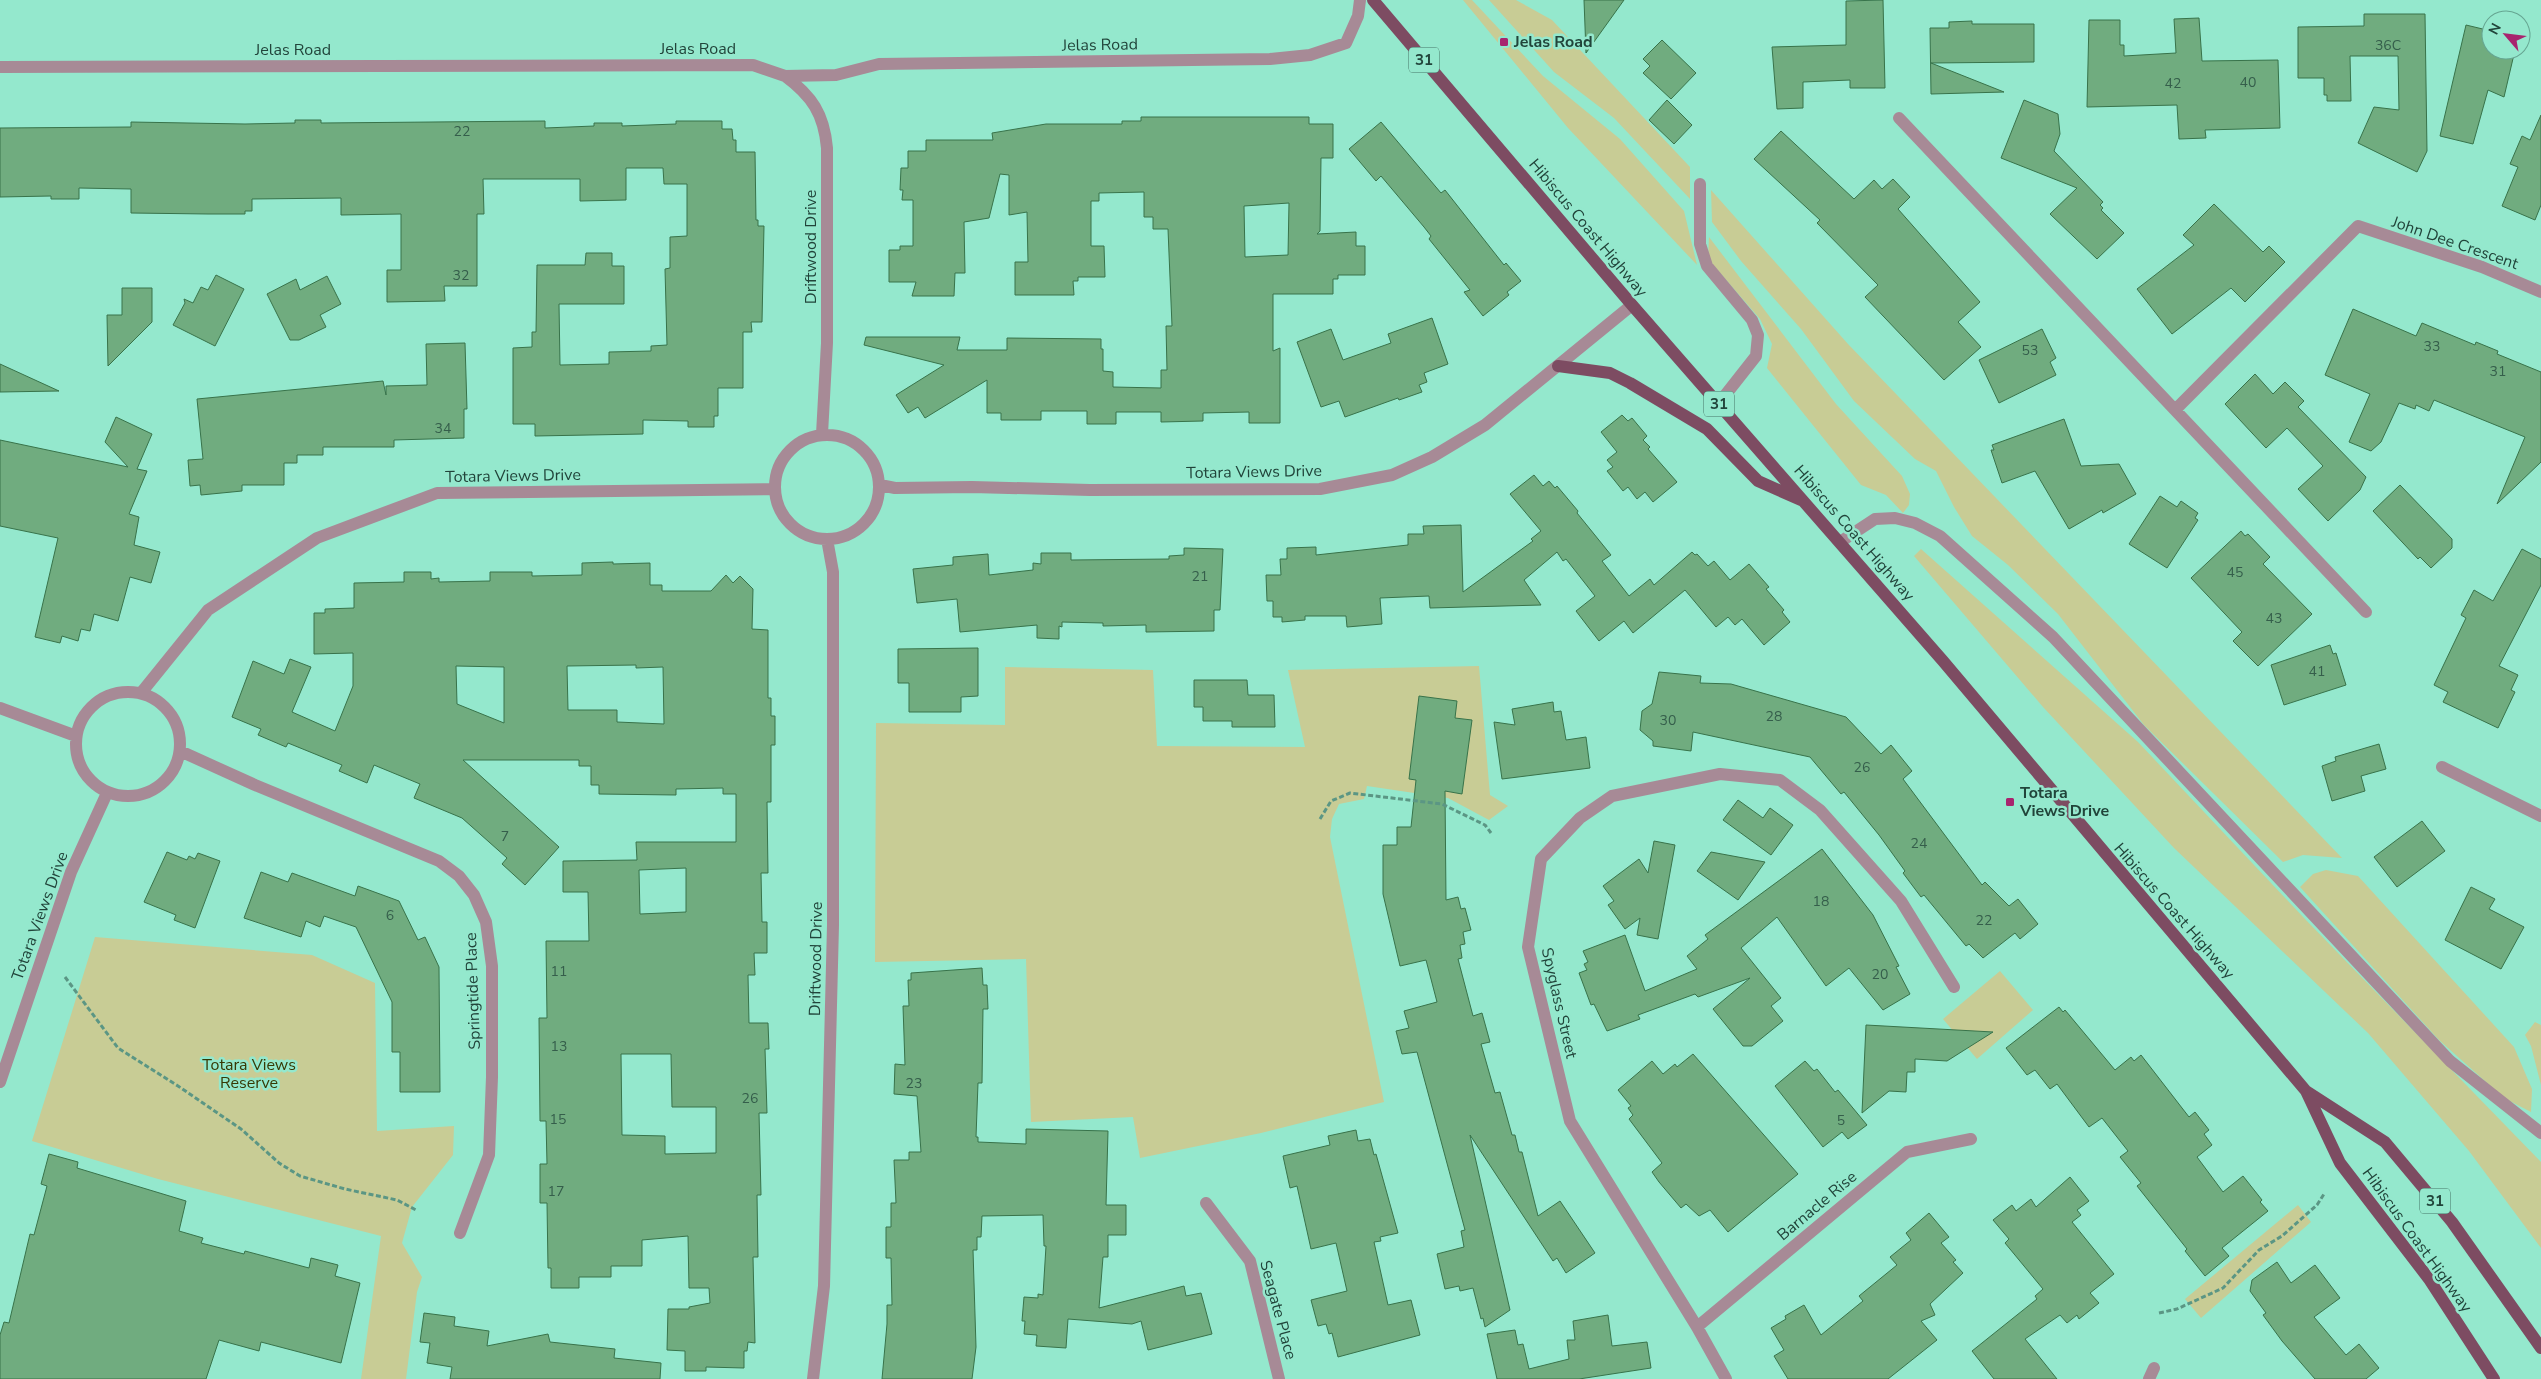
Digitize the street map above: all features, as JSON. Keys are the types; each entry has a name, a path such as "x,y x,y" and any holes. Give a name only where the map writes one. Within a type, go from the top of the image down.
{"main road":[{"name":"Hibiscus Coast Highway","path":"1373,0 1632,305 1806,502 2306,1091 2340,1162 2429,1279 2494,1379"},
{"path":"1558,366 1610,373 1630,383 1707,429 1758,481 1806,502"},
{"name":"Hibiscus Coast Highway","path":"2306,1091 2385,1142 2452,1222 2539,1344"}],"street":[{"name":"Jelas Road","path":"0,67 752,66 785,76 836,75 879,64 1270,58 1310,55 1346,43 1358,16 1360,0"},
{"name":"Driftwood Drive","path":"785,76 806,92 818,111 825,130 827,148 827,337 822,434"},
{"path":"1899,118 2366,612"},
{"path":"1700,184 1700,244 1707,266 1752,320 1758,335 1756,356 1719,403"},
{"name":"John Dee Crescent","path":"2175,410 2358,226 2482,267 2541,292"},
{"name":"Totara Views Drive","path":"880,485 895,488 972,487 1090,490 1320,489 1392,476 1432,457 1485,425 1632,305"},
{"path":"822,434 839,436 855,442 868,453 877,468 880,485 878,499 865,524 841,538 811,537 797,530 786,519 778,504 775,489 777,473 783,458 793,446 807,438 822,434"},
{"name":"Totara Views Drive","path":"141,693 208,610 317,538 437,493 775,489"},
{"path":"1840,542 1875,519 1895,518 1915,523 1940,536 2054,637 2450,1061 2541,1132"},
{"name":"Driftwood Drive","path":"813,1379 824,1286 833,925 833,572 827,539"},
{"path":"123,692 141,693 163,705 175,719 180,733 180,751 177,763 160,786 143,794 125,797 107,793 95,785 83,772 76,755 76,736 84,715 106,696 123,692"},
{"path":"0,708 76,736"},
{"name":"Springtide Place","path":"180,751 255,785 439,861 458,876 474,895 486,922 492,966 492,1077 489,1156 460,1233"},
{"path":"2442,767 2541,816"},
{"name":"Spyglass Street","path":"1726,1379 1698,1327 1570,1121 1528,947 1540,859 1580,818 1612,796 1720,774 1780,780 1820,810 1901,901 1954,987"},
{"name":"Totara Views Drive","path":"0,1082 72,872 107,793"},
{"name":"Barnacle Rise","path":"1698,1327 1906,1152 1971,1139"},
{"name":"Seagate Place","path":"1206,1203 1250,1261 1279,1379"}],"path":[{"path":"1320,819 1331,801 1350,793 1442,804 1484,825 1491,833"},
{"path":"65,977 118,1048 241,1129 279,1163 300,1176 345,1189 397,1200 416,1210"},
{"path":"2159,1313 2177,1309 2223,1288 2259,1250 2282,1236 2317,1205 2324,1194"}],"green space":[{"path":"1463,0 1472,0 1543,76 1620,139 1684,211 1697,265 1568,128"},
{"path":"1489,0 1516,0 1552,20 1690,167 1690,199 1614,118 1554,72"},
{"path":"1711,190 1848,344 2342,858 2303,855 2283,862 2144,725 2058,614 2008,565 1972,536 1954,507 1936,471 1915,459 1854,401 1801,329 1741,261 1712,222"},
{"path":"1709,237 1836,404 1902,476 1910,494 1909,505 1903,513 1886,495 1861,485 1767,368 1772,344 1760,319 1708,259"},
{"path":"1921,549 2138,742 2305,919 2541,1162 2541,1248 2469,1151 2368,1033 2174,848 2043,707 1914,556"},
{"path":"1479,666 1490,795 1508,806 1489,820 1448,798 1367,786 1364,799 1339,804 1332,819 1330,837 1384,1102 1261,1133 1140,1158 1133,1117 1031,1122 1026,959 875,962 876,723 1005,725 1005,667 1153,670 1157,746 1305,747 1288,670"},
{"path":"2326,870 2358,876 2514,1047 2532,1089 2531,1112 2504,1098 2439,1040 2300,887 2313,874"},
{"name":"Totara Views Reserve","path":"95,937 312,955 375,983 377,1131 454,1126 453,1155 412,1207 402,1243 422,1277 417,1292 406,1379 361,1379 381,1236 158,1179 32,1141"},
{"path":"2000,971 2033,1010 1977,1059 1943,1019"},
{"path":"2535,1022 2541,1025 2541,1085 2531,1046 2525,1035"},
{"path":"2298,1205 2311,1222 2201,1318 2185,1299"}],"building":[{"path":"1584,0 1624,0 1586,53"},
{"path":"1883,0 1885,88 1850,88 1850,80 1803,82 1803,108 1777,109 1772,47 1846,45 1846,1"},
{"path":"2364,14 2425,14 2427,151 2417,172 2358,143 2374,107 2399,110 2398,56 2350,56 2351,101 2327,101 2327,95 2324,95 2324,78 2298,78 2298,27 2364,26"},
{"path":"2199,18 2202,61 2278,60 2280,128 2205,130 2206,138 2179,139 2177,105 2087,107 2089,20 2120,20 2120,45 2124,45 2124,56 2176,53 2174,19"},
{"path":"1972,21 1972,24 2034,24 2034,62 1931,63 2004,92 1931,94 1930,28 1949,28 1949,22"},
{"path":"2466,25 2481,29 2481,60 2513,60 2504,97 2488,90 2473,144 2440,136"},
{"path":"1662,40 1696,73 1671,99 1643,73 1650,66 1643,59"},
{"path":"1667,100 1692,125 1674,144 1649,120"},
{"path":"2024,100 2058,114 2060,134 2054,151 2103,202 2100,205 2103,208 2101,210 2124,233 2097,259 2050,214 2077,188 2001,158"},
{"path":"2541,115 2541,205 2535,220 2502,206 2518,167 2510,164 2522,136 2530,140"},
{"path":"1141,117 1309,117 1309,124 1333,124 1333,158 1321,158 1320,231 1317,234 1356,232 1356,246 1365,246 1365,275 1338,275 1338,279 1333,279 1333,294 1273,294 1273,351 1280,348 1280,423 1249,423 1249,412 1203,413 1203,421 1161,422 1161,412 1116,412 1116,424 1087,424 1087,411 1041,411 1041,420 1001,420 1001,413 987,413 987,380 925,418 918,407 908,413 896,395 944,365 864,345 866,337 960,337 957,350 1007,350 1007,338 1101,339 1103,371 1113,372 1113,387 1161,388 1161,370 1167,370 1166,326 1172,326 1168,229 1153,229 1153,217 1144,217 1144,192 1099,193 1099,201 1091,201 1091,246 1104,246 1105,277 1078,277 1078,281 1073,281 1074,295 1015,295 1015,262 1028,262 1027,212 1009,215 1009,175 1000,174 989,218 964,222 965,273 955,273 954,296 912,296 916,282 889,282 889,250 900,250 900,246 913,246 913,200 902,200 903,190 900,190 901,168 908,168 908,151 926,151 926,140 993,140 992,133 1046,124 1122,124 1122,121 1141,121","holes":["1289,203 1288,255 1245,257 1244,206"]},
{"path":"295,120 321,120 321,123 545,121 545,128 594,126 594,123 622,123 622,126 676,124 676,121 722,121 722,129 732,129 733,140 736,140 736,152 755,152 756,220 758,220 758,226 764,226 762,322 751,322 752,332 743,332 743,388 718,388 718,416 714,416 714,427 688,427 688,421 643,420 643,434 535,436 535,424 513,424 513,348 532,347 532,332 536,332 537,265 585,265 586,253 612,253 612,266 624,266 624,304 559,304 560,365 609,364 609,352 651,351 651,346 667,345 665,269 670,268 670,237 687,236 687,184 664,184 663,168 626,168 626,200 580,201 580,179 483,179 484,214 477,214 477,286 444,286 445,301 387,302 387,270 401,270 401,214 341,215 341,198 252,199 252,211 245,211 245,214 208,214 131,213 131,189 79,188 79,199 51,199 51,196 0,197 0,128 131,127 131,122 295,123"},
{"path":"1381,122 1441,193 1445,190 1504,265 1506,263 1521,281 1507,292 1509,295 1483,316 1464,292 1470,290 1429,239 1431,236 1424,227 1381,176 1376,181 1349,149"},
{"path":"1781,131 1854,199 1874,180 1882,189 1893,179 1910,197 1898,209 1980,302 1958,322 1981,347 1944,380 1865,297 1878,285 1817,223 1820,220 1754,159"},
{"path":"2214,204 2263,252 2269,246 2285,262 2245,302 2231,288 2172,334 2137,289 2194,245 2183,235"},
{"path":"216,275 244,289 215,346 173,325 185,303 184,299 193,303 201,287 208,290"},
{"path":"327,276 341,304 320,315 326,327 299,340 290,340 267,294 296,279 300,290"},
{"path":"122,288 152,288 152,322 108,366 107,315 122,315"},
{"path":"2353,309 2416,336 2422,323 2475,345 2476,342 2498,351 2497,354 2541,372 2541,462 2497,504 2525,437 2434,400 2429,411 2416,405 2415,409 2399,403 2381,442 2371,451 2349,442 2370,394 2325,375"},
{"path":"1432,318 1448,364 1424,373 1427,382 1419,385 1422,392 1399,400 1398,398 1345,417 1339,401 1321,407 1297,342 1331,329 1343,360 1391,343 1388,334"},
{"path":"2042,329 2056,358 2050,362 2056,375 1999,403 1979,360"},
{"path":"465,343 467,409 464,409 464,438 394,440 394,447 323,447 323,455 297,455 297,463 284,463 284,485 242,485 242,491 201,495 200,485 190,486 188,460 203,459 197,399 383,381 386,395 386,386 427,385 426,344"},
{"path":"0,364 59,391 0,392"},
{"path":"2255,374 2273,394 2285,382 2304,401 2298,407 2366,477 2360,490 2328,521 2298,489 2323,466 2287,428 2266,448 2225,404"},
{"path":"1622,415 1628,421 1632,418 1647,436 1643,440 1650,447 1648,449 1677,482 1653,502 1645,492 1637,499 1628,487 1623,491 1607,471 1613,467 1607,460 1617,452 1601,432"},
{"path":"116,417 152,434 137,469 147,471 129,514 139,517 134,545 160,552 151,583 130,577 118,621 94,614 90,631 81,629 78,641 62,636 60,643 35,637 58,538 0,526 0,440 128,467 105,442"},
{"path":"2064,419 2081,466 2119,464 2136,494 2103,513 2102,510 2069,529 2035,471 2002,483 1991,450 1994,450 1992,445"},
{"path":"1534,475 1543,486 1549,481 1555,488 1557,486 1578,511 1577,513 1611,555 1602,561 1629,596 1650,579 1654,585 1692,552 1695,555 1697,554 1708,566 1714,561 1730,580 1749,564 1769,587 1766,589 1784,610 1782,612 1790,622 1764,645 1742,619 1735,625 1728,617 1716,627 1685,590 1633,633 1624,621 1599,641 1576,611 1595,596 1566,559 1563,561 1557,552 1524,580 1541,605 1430,608 1429,596 1380,598 1382,624 1347,627 1346,616 1305,616 1305,620 1282,622 1282,617 1273,617 1273,601 1267,601 1266,575 1281,575 1280,559 1287,559 1287,548 1316,547 1316,555 1408,545 1408,534 1424,534 1423,526 1461,525 1463,592 1533,541 1531,539 1541,531 1510,494"},
{"path":"2400,485 2452,539 2452,548 2431,568 2420,557 2418,559 2373,511"},
{"path":"2160,496 2177,507 2181,501 2198,513 2195,518 2198,520 2167,568 2129,544"},
{"path":"2241,531 2245,536 2248,534 2270,557 2263,564 2312,614 2258,666 2233,641 2242,632 2191,578"},
{"path":"1184,548 1223,549 1220,610 1214,610 1214,631 1146,632 1146,625 1103,626 1103,623 1062,622 1062,627 1059,626 1059,639 1037,638 1037,625 960,632 957,599 917,603 913,569 953,565 953,557 988,554 989,575 1033,570 1033,563 1041,564 1041,553 1071,553 1071,560 1169,559 1169,556 1184,555"},
{"path":"2522,549 2541,559 2541,585 2499,666 2518,675 2511,690 2515,692 2498,728 2443,702 2448,692 2434,685 2466,618 2461,615 2474,590 2493,601"},
{"path":"582,563 650,563 650,585 662,585 662,591 711,591 726,575 733,583 740,576 753,589 752,629 768,630 768,698 771,698 771,716 775,716 775,745 771,745 771,802 767,802 768,873 761,873 762,922 767,922 767,953 754,953 755,975 748,975 749,1023 768,1023 769,1049 765,1049 767,1113 759,1113 761,1195 757,1195 758,1257 753,1257 755,1343 748,1342 747,1351 744,1351 744,1368 706,1367 706,1371 685,1371 685,1351 667,1350 668,1309 689,1309 689,1307 710,1303 709,1288 689,1288 688,1236 642,1240 642,1266 611,1266 611,1277 579,1277 579,1288 551,1288 551,1268 548,1268 547,1203 540,1203 540,1164 547,1164 546,1121 540,1121 539,1018 547,1018 546,941 589,941 588,892 563,892 563,861 637,860 636,842 736,842 736,794 723,794 723,788 676,789 676,795 599,794 599,785 591,785 591,766 579,766 579,760 463,760 559,847 525,885 502,864 507,858 462,818 414,798 420,784 374,765 367,783 339,771 342,765 288,743 286,747 258,735 261,729 232,717 253,661 284,674 290,659 311,667 292,712 335,731 353,686 353,653 314,654 314,613 325,613 325,609 354,608 354,583 404,582 404,572 431,572 431,579 439,578 439,582 490,581 490,572 532,572 532,576 582,575","holes":["636,665 636,668 663,667 664,724 617,722 617,710 568,710 567,666","456,666 504,667 504,723 457,704","686,868 686,912 640,914 639,870","621,1054 671,1054 672,1107 716,1107 716,1153 665,1154 665,1136 622,1135"]},
{"path":"2330,645 2333,654 2336,653 2346,685 2284,705 2271,665"},
{"path":"978,648 978,696 961,697 961,712 909,712 909,683 898,683 898,649"},
{"path":"1659,672 1701,676 1700,683 1731,684 1846,717 1881,754 1891,745 1912,771 1903,779 1982,885 1985,882 2009,906 2018,899 2038,924 2020,939 2015,933 1983,958 1969,944 1966,946 1924,895 1921,897 1879,835 1844,792 1841,794 1810,757 1693,732 1691,751 1653,746 1653,741 1640,730 1642,711 1652,704"},
{"path":"1194,680 1247,680 1248,695 1274,695 1275,727 1232,727 1232,721 1203,721 1203,707 1194,707"},
{"path":"1419,696 1457,701 1455,718 1472,720 1462,794 1445,791 1446,900 1458,897 1461,909 1465,908 1471,930 1463,932 1465,944 1460,945 1462,958 1458,959 1473,1016 1482,1013 1490,1042 1481,1044 1495,1093 1500,1092 1512,1135 1515,1135 1519,1152 1522,1152 1538,1216 1560,1201 1595,1253 1566,1273 1557,1258 1553,1261 1470,1135 1510,1310 1485,1327 1473,1288 1460,1291 1459,1286 1445,1289 1437,1254 1464,1247 1461,1231 1465,1230 1417,1052 1402,1054 1396,1031 1409,1028 1404,1011 1437,1002 1426,960 1400,966 1383,894 1383,845 1397,845 1397,827 1411,827 1416,780 1409,779"},
{"path":"1553,702 1554,712 1561,711 1566,740 1586,737 1590,768 1502,779 1494,722 1515,725 1512,709"},
{"path":"2379,744 2386,769 2361,776 2365,791 2332,801 2322,766 2336,761 2335,757"},
{"path":"1738,800 1763,818 1770,808 1793,825 1771,855 1723,820"},
{"path":"2422,821 2445,851 2397,887 2374,857"},
{"path":"1654,841 1675,845 1658,939 1637,935 1640,918 1625,929 1608,905 1614,901 1603,886 1639,859 1648,873"},
{"path":"1822,849 1873,915 1899,966 1896,967 1910,994 1883,1010 1849,968 1826,986 1777,917 1741,948 1781,998 1771,1006 1783,1021 1752,1046 1743,1046 1713,1009 1750,978 1698,997 1695,994 1638,1015 1640,1019 1607,1031 1594,1004 1591,1005 1579,973 1587,970 1584,964 1588,962 1583,951 1625,935 1645,991 1697,969 1687,956 1708,939 1705,935"},
{"path":"167,852 187,860 189,856 195,859 198,853 220,861 195,928 174,920 176,915 144,902"},
{"path":"1711,852 1765,862 1738,900 1697,871"},
{"path":"261,872 288,882 292,873 355,896 358,886 399,901 418,940 425,937 439,967 440,1092 400,1092 400,1052 392,1052 392,1002 356,927 324,916 320,927 306,921 301,937 244,918"},
{"path":"2471,887 2495,899 2489,909 2524,927 2501,969 2445,940"},
{"path":"982,968 983,985 987,985 988,1009 983,1009 982,1083 978,1083 976,1137 978,1137 978,1142 1026,1144 1026,1129 1108,1131 1106,1205 1126,1205 1126,1235 1108,1235 1108,1257 1103,1257 1099,1308 1184,1286 1186,1296 1201,1293 1212,1334 1148,1350 1141,1321 1132,1324 1068,1319 1066,1348 1036,1346 1037,1335 1024,1334 1025,1321 1022,1321 1024,1297 1038,1298 1038,1294 1043,1295 1046,1246 1044,1246 1043,1215 982,1216 981,1237 977,1237 977,1250 973,1250 976,1347 972,1379 882,1379 887,1305 892,1305 891,1258 886,1258 886,1227 891,1227 891,1203 896,1203 894,1160 909,1160 909,1152 921,1152 917,1096 894,1094 895,1064 905,1065 903,1006 909,1006 908,980 911,980 911,973"},
{"path":"2059,1007 2063,1012 2065,1010 2115,1070 2131,1057 2134,1061 2141,1055 2189,1117 2195,1112 2209,1130 2204,1134 2212,1145 2197,1157 2223,1192 2243,1176 2262,1200 2260,1202 2268,1211 2222,1248 2229,1256 2205,1276 2185,1251 2187,1249 2137,1186 2141,1183 2120,1157 2128,1151 2102,1118 2089,1127 2057,1084 2050,1089 2035,1070 2027,1075 2006,1048"},
{"path":"1866,1025 1993,1032 1947,1061 1915,1059 1915,1072 1907,1072 1906,1092 1889,1091 1862,1113"},
{"path":"1693,1054 1798,1174 1728,1232 1710,1210 1699,1216 1686,1204 1681,1208 1659,1182 1652,1172 1662,1163 1629,1119 1633,1115 1628,1108 1631,1106 1618,1090 1652,1061 1663,1074 1675,1064 1677,1067"},
{"path":"1805,1061 1814,1071 1817,1069 1835,1092 1838,1090 1867,1125 1848,1139 1842,1132 1823,1147 1775,1086"},
{"path":"1356,1130 1358,1141 1370,1139 1398,1233 1380,1237 1381,1241 1374,1242 1388,1305 1411,1300 1420,1335 1338,1357 1332,1333 1329,1334 1326,1324 1318,1326 1311,1300 1347,1291 1336,1243 1311,1249 1297,1186 1290,1188 1283,1156 1330,1145 1328,1136"},
{"path":"49,1154 78,1162 77,1168 186,1201 179,1231 203,1238 201,1243 244,1254 245,1251 309,1268 311,1258 338,1265 335,1276 360,1283 341,1363 261,1342 259,1351 219,1340 206,1379 0,1379 0,1335 4,1322 9,1323 30,1234 34,1235 47,1186 41,1184"},
{"path":"2070,1177 2089,1201 2077,1210 2081,1215 2072,1222 2114,1274 2090,1293 2099,1303 2079,1319 2077,1315 2067,1323 2060,1315 2025,1339 2057,1379 1994,1379 1972,1351 2037,1299 2035,1296 2043,1289 2005,1243 2009,1239 1993,1220 2012,1205 2016,1211 2031,1199 2036,1207"},
{"path":"1929,1213 1949,1237 1941,1243 1956,1260 1953,1262 1963,1273 1930,1304 1935,1315 1921,1321 1937,1340 1888,1379 1788,1379 1774,1356 1784,1350 1771,1328 1786,1319 1785,1316 1804,1305 1821,1335 1863,1301 1859,1296 1897,1265 1890,1257 1911,1240 1906,1233"},
{"path":"2277,1262 2291,1283 2315,1265 2340,1298 2314,1317 2346,1355 2359,1344 2379,1368 2366,1379 2315,1379 2282,1341 2263,1315 2266,1313 2250,1291 2252,1280"},
{"path":"424,1313 455,1317 454,1326 489,1331 487,1346 548,1334 550,1342 615,1349 614,1358 661,1363 660,1379 450,1379 452,1367 427,1363 430,1343 420,1342"},
{"path":"1608,1315 1612,1346 1647,1342 1651,1368 1579,1379 1497,1379 1487,1334 1515,1330 1518,1345 1523,1344 1529,1369 1569,1359 1567,1340 1575,1340 1573,1321"}],"place":[{"name":"Jelas Road","path":"1504,42"},
{"name":"Totara Views Drive","path":"2010,802"}]}
